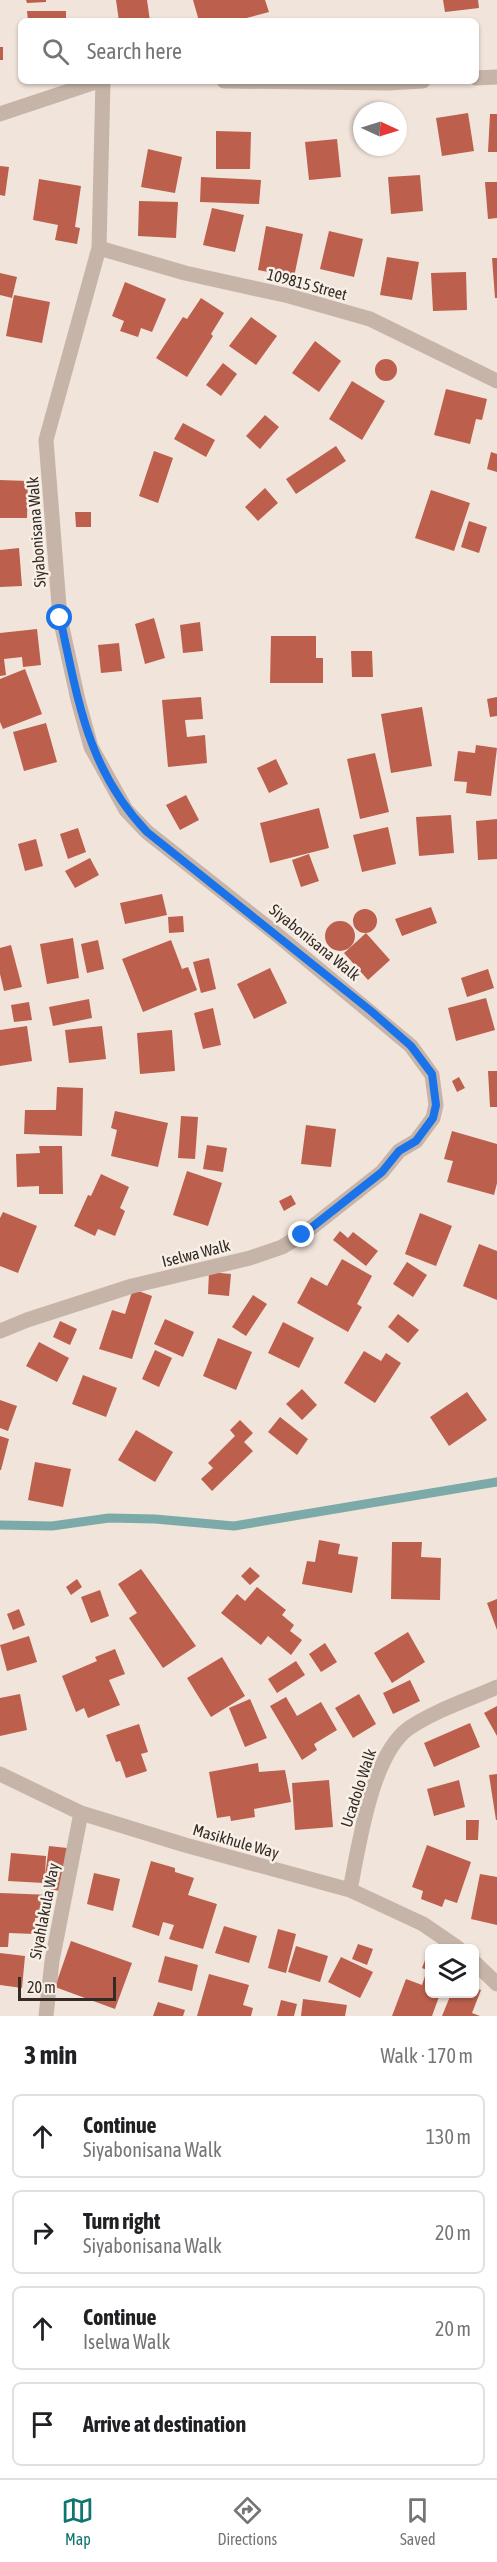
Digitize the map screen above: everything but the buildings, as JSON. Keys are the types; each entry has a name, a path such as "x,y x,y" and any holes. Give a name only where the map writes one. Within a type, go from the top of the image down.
{"street":[{"path":"479,78 497,76"},
{"path":"0,114 92,84"},
{"name":"Siyabonisana Walk","path":"101,84 99,248 46,440 60,618 78,700 91,747 126,810 147,832 371,1011 411,1046 432,1074 436,1105 433,1118 416,1141 399,1151 382,1172"},
{"name":"109815 Street","path":"99,248 185,273 289,296 370,319 497,381"},
{"name":"Iselwa Walk","path":"0,1331 132,1286 250,1258 282,1247 302,1235 382,1172"},
{"name":"Ucadolo Walk","path":"350,1890 366,1816 390,1746 408,1729 434,1714 497,1687"},
{"name":"Masikhule Way","path":"0,1774 81,1813 196,1848 350,1890 423,1924 452,1944"},
{"name":"Siyahlakula Way","path":"46,2016 52,1961 81,1813"},
{"path":"479,1967 497,1984"}],"waterway":[{"path":"0,1525 52,1526 109,1518 155,1519 234,1526 497,1482"}],"route":[{"path":"60,618 91,747 126,810 147,832 243,906 371,1011 411,1046 432,1074 436,1105 433,1118 416,1141 399,1151 382,1172 302,1235"}]}
